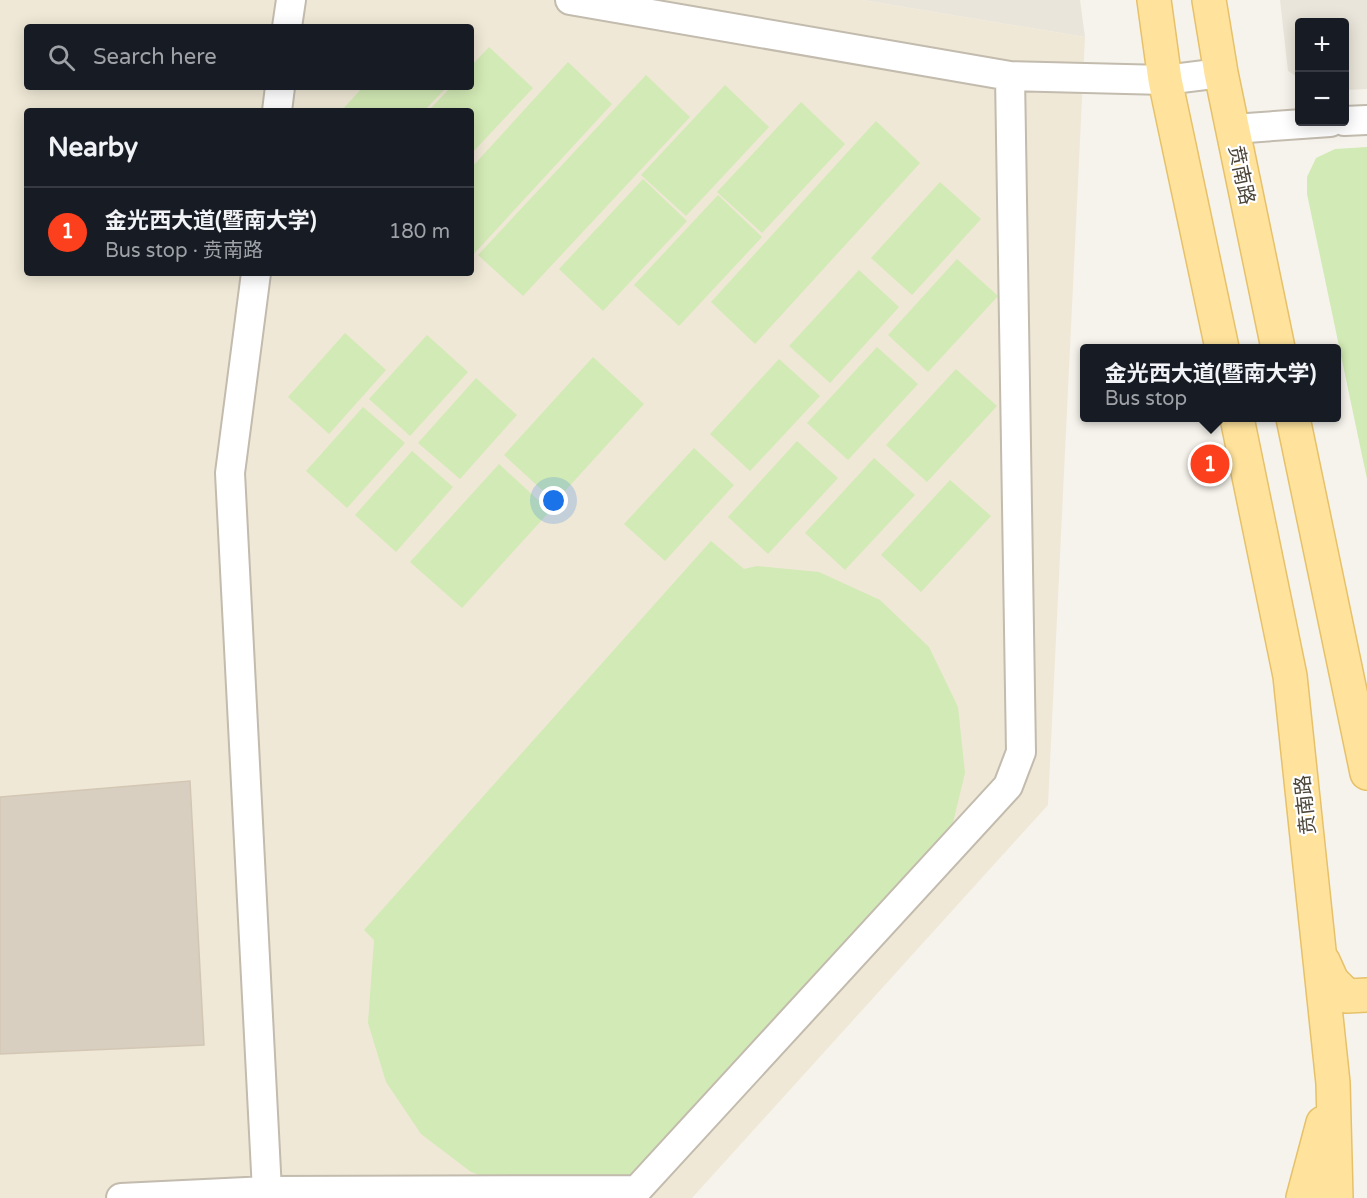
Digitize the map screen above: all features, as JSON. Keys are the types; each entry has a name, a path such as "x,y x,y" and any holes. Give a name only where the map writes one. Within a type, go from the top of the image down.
{"main road":[{"path":"1155,0 1164,80 1221,344"},
{"name":"贲南路","path":"1209,0 1221,74 1277,344"},
{"name":"贲南路","path":"1238,422 1290,676 1334,1083 1336,1198"},
{"path":"1294,422 1367,774"},
{"path":"1322,960 1332,981 1347,996 1367,994"},
{"path":"1303,1198 1334,1083"}],"street":[{"path":"287,24 291,0"},
{"path":"570,0 1010,76 1164,80 1221,74"},
{"path":"121,1198 267,1191 637,1190 1008,786 1021,752 1010,76"},
{"path":"277,108 280,90"},
{"path":"1349,121 1367,120"},
{"path":"1233,129 1295,125"},
{"path":"256,276 230,473 267,1191"}],"shaded area":[{"path":"0,0 862,0 1085,37 1048,805 692,1198 0,1198"},
{"path":"862,0 1080,0 1085,37"},
{"path":"1280,0 1367,0 1367,89 1349,90 1349,18 1295,18 1295,75 1288,71"}],"green space":[{"path":"489,47 533,88 474,151 474,108 431,108 448,90 474,90 474,63"},
{"path":"568,62 612,104 474,254 474,165"},
{"path":"646,75 690,117 523,296 478,255"},
{"path":"725,85 769,127 686,216 641,175"},
{"path":"360,90 444,90 427,108 344,108"},
{"path":"801,102 845,144 762,233 717,192"},
{"path":"876,121 920,163 755,344 711,302"},
{"path":"1367,147 1367,479 1341,356 1341,344 1339,344 1307,194 1307,177 1316,158 1335,149"},
{"path":"643,179 687,221 603,311 559,269"},
{"path":"940,182 981,219 912,295 871,258"},
{"path":"718,195 762,237 679,326 634,285"},
{"path":"957,259 998,296 928,372 888,335"},
{"path":"859,270 899,307 830,383 789,346"},
{"path":"345,333 386,370 329,434 288,397"},
{"path":"427,335 468,372 410,436 369,399"},
{"path":"877,347 918,384 848,460 807,423"},
{"path":"593,357 644,404 555,502 504,455"},
{"path":"779,359 820,396 750,471 710,434"},
{"path":"956,369 997,406 927,482 886,445"},
{"path":"476,378 517,415 460,479 418,443"},
{"path":"363,407 405,443 347,508 306,471"},
{"path":"797,441 838,478 768,554 728,517"},
{"path":"694,448 734,485 665,561 624,524"},
{"path":"412,451 453,487 396,552 355,515"},
{"path":"874,458 915,495 845,570 805,533"},
{"path":"499,464 550,511 462,608 410,562"},
{"path":"950,480 991,516 921,592 881,555"},
{"path":"711,541 744,569 757,566 819,572 880,600 929,647 958,707 965,773 949,839 675,1160 592,1192 530,1192 471,1172 421,1134 386,1082 368,1023 374,940 364,930"}],"building":[{"path":"190,781 204,1045 0,1054 0,797"}],"place":[{"name":"金光西大道(暨南大学)","path":"1210,464"}]}
